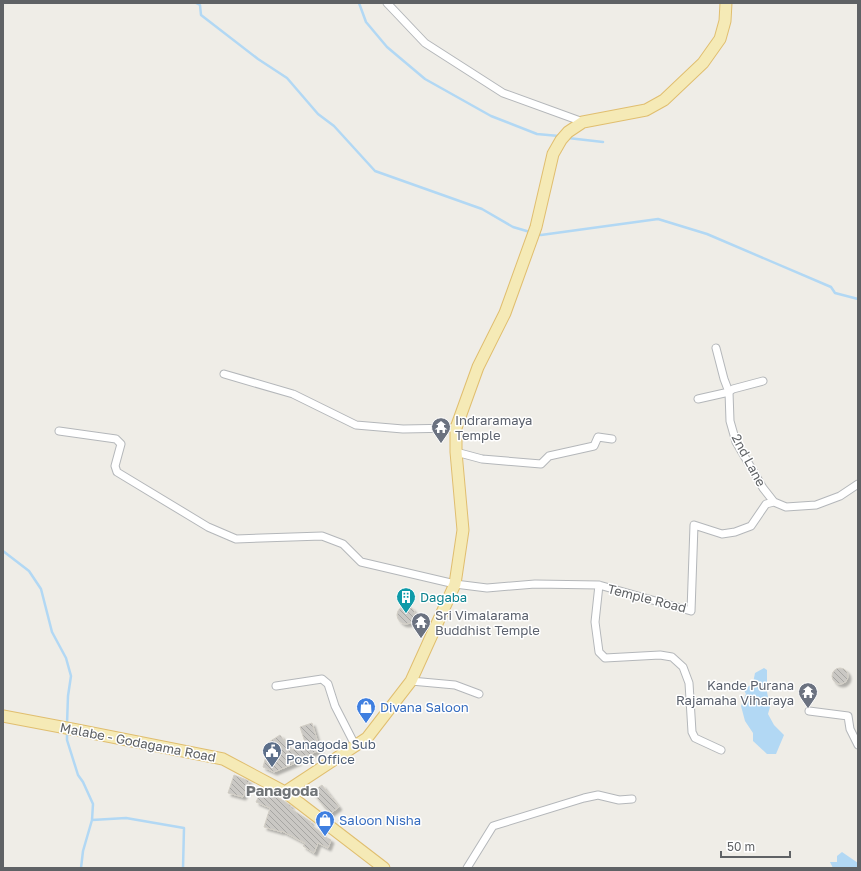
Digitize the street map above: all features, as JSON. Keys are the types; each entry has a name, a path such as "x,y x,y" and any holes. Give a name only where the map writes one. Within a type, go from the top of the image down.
{"main road":[{"path":"285,792 366,738 412,681 455,584 463,530 456,452 456,428 478,367 505,313 536,227 553,154 565,136 583,122 646,110 664,100 703,63 720,39 725,21 726,3"},
{"name":"Malabe - Godagama Road","path":"3,716 222,759 285,792 384,868"}],"street":[{"path":"387,3 425,43 503,93 583,122"},
{"name":"2nd Lane","path":"716,348 729,392 730,421 736,442 763,488 774,502"},
{"path":"224,374 294,394 356,425 403,429 456,428"},
{"path":"698,399 729,392 733,389 763,381"},
{"name":"Temple Road","path":"59,430 116,439 121,444 115,466 117,472 208,527 236,540 322,536 343,544 362,562 455,584 487,588 535,584 599,586 691,611 694,525 722,534 735,532 751,526 766,504 774,502"},
{"path":"456,452 482,459 541,464 549,456 594,446 598,437 612,439"},
{"path":"774,502 786,507 816,505 840,496 858,484"},
{"path":"599,586 595,622 598,652 606,658 660,655 672,657 683,667 689,683 692,732 695,738 721,750"},
{"path":"276,686 322,679 328,684 335,706 355,745"},
{"path":"412,681 455,685 479,694"},
{"path":"809,711 848,716 850,729 858,745"},
{"path":"467,868 493,826 598,795 619,800 632,799"}],"water":[{"path":"764,668 767,670 767,692 770,707 768,714 774,725 784,735 776,754 767,754 753,741 753,733 745,721 741,706 746,694 744,690 753,683 755,673"},
{"path":"842,852 858,863 858,868 833,868 830,862 837,862 837,856"}],"building":[{"name":"Dagaba","path":"402,606 410,606 415,611 413,622 410,624 402,624 397,619 397,611"},
{"path":"837,668 843,668 848,673 846,682 843,684 837,684 832,679 832,673"},
{"path":"312,723 320,750 297,760 298,762 274,772 263,767 267,753 278,756 269,742 280,735 291,750 306,745 300,727"},
{"path":"234,775 249,781 243,797 228,793"},
{"path":"322,785 339,807 330,814 312,792"},
{"path":"263,788 291,806 290,808 311,822 310,824 323,834 322,835 331,840 328,848 318,843 314,853 303,846 305,843 282,831 264,827 270,808 256,802"}],"waterway":[{"path":"196,3 200,5 201,15 258,59 287,78 318,114 334,126 375,171 482,209 513,227 530,232"},
{"path":"359,3 366,22 387,47 425,79 491,116 537,134 559,136"},
{"path":"568,138 603,142"},
{"path":"537,234 541,235 658,219 707,234 831,287 835,293 858,299"},
{"path":"3,551 29,571 41,589 52,632 66,658 71,676 68,696 67,724"},
{"path":"67,731 67,740 78,775 83,782 93,804 92,820 83,851 81,868"},
{"path":"92,820 126,818 184,828 183,868"}],"place":[{"name":"Indraramaya Temple","path":"441,444"},
{"name":"Dagaba","path":"406,614"},
{"name":"Sri Vimalarama Buddhist Temple","path":"421,639"},
{"name":"Kande Purana Rajamaha Viharaya","path":"808,709"},
{"name":"Divana Saloon","path":"366,724"},
{"name":"Panagoda Sub Post Office","path":"272,768"},
{"name":"Saloon Nisha","path":"325,837"}],"district":[{"name":"Panagoda","path":"282,790"}]}
